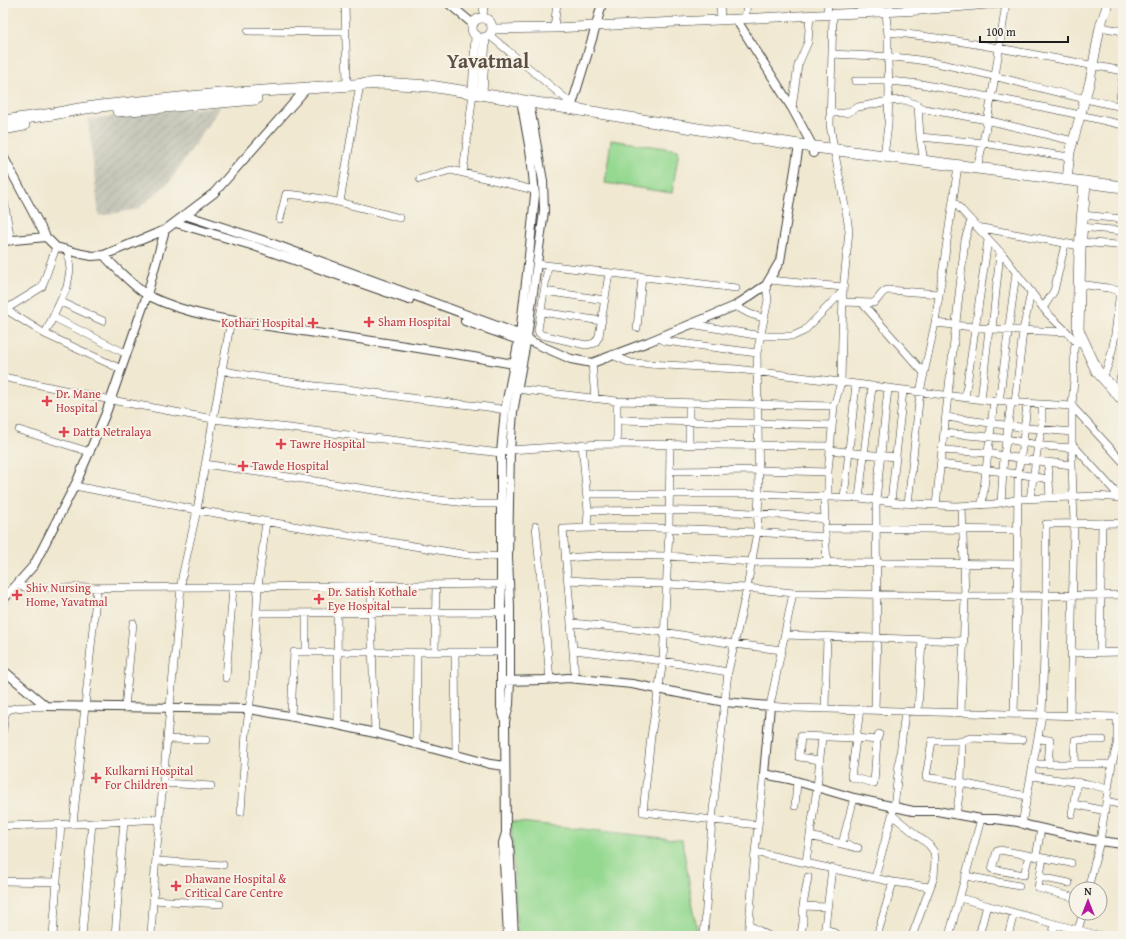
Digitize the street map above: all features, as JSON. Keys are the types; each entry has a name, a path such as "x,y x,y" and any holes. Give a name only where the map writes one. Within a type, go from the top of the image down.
{"main road":[{"path":"476,95 485,34 489,20 483,18 477,20 474,24 473,30 485,34 554,28 830,14 882,9 999,3"},
{"path":"1067,180 1069,157 1093,65 1100,27 1108,3"},
{"path":"3,129 88,114 303,92 359,88 382,83 430,86 526,105 834,153 1085,185 1123,187"},
{"path":"3,121 53,114 79,108 220,94 303,92 347,85 359,88"},
{"path":"526,105 571,106 799,148"},
{"path":"834,153 884,156 957,169 977,169 1067,180 1123,193"},
{"path":"1085,185 1080,244 1078,339 1097,370 1120,396"}],"street":[{"path":"345,3 347,85"},
{"path":"448,3 474,24"},
{"path":"483,18 484,3"},
{"path":"554,28 557,3"},
{"path":"485,34 571,106 602,3"},
{"path":"720,3 721,20"},
{"path":"746,18 747,3"},
{"path":"826,562 826,497 834,406 841,382 843,289 848,224 830,125 832,54 828,3"},
{"path":"977,169 983,143 1006,3"},
{"path":"882,9 888,32 889,82 888,125 884,156"},
{"path":"792,108 798,65 808,42 810,15"},
{"path":"736,19 792,108 813,150"},
{"path":"1100,27 1123,31"},
{"path":"248,31 346,32"},
{"path":"888,32 916,35 1123,70"},
{"path":"832,54 909,58 941,64 1121,107 1123,76"},
{"path":"855,81 921,84 1080,115 1123,125"},
{"path":"340,202 359,88"},
{"path":"3,156 46,237 56,247 92,256 104,255 165,230 214,193 303,92"},
{"path":"463,173 476,95"},
{"path":"831,113 846,113 858,107 888,101 906,100 925,109 987,120 1073,141"},
{"path":"525,339 534,190 526,105"},
{"path":"508,936 503,843 506,833 505,721 509,705 510,612 504,557 501,504 501,454 505,410 525,339 544,211 544,192 526,105"},
{"path":"918,105 920,137 924,162"},
{"path":"920,137 983,143 1069,157"},
{"path":"185,215 268,242 360,279 525,339 571,360 592,362 659,338 735,306 768,283 780,261 799,148"},
{"path":"908,504 920,392 935,323 957,169"},
{"path":"420,179 451,170 534,190"},
{"path":"280,219 286,194 304,195 340,202 400,218"},
{"path":"3,195 7,241 46,237"},
{"path":"953,201 1000,253 1043,308 1067,332 1078,339 1073,355 1074,379 1072,406 1072,465 1074,524 1070,715"},
{"path":"1082,215 1123,219"},
{"path":"936,505 965,240 971,220"},
{"path":"176,223 360,279"},
{"path":"977,227 1065,244 1117,245"},
{"path":"1081,227 1123,231"},
{"path":"3,600 34,565 75,486 90,452 111,400 148,295 165,230"},
{"path":"965,398 988,240"},
{"path":"1043,308 1054,291 1065,244"},
{"path":"56,247 42,287 6,311 45,334 121,369"},
{"path":"45,334 61,302 67,284 70,270 68,250"},
{"path":"981,400 1000,253"},
{"path":"104,255 148,295 183,309 231,320 427,349 518,365"},
{"path":"537,264 736,288"},
{"path":"548,266 538,330 539,333 586,345 595,343 598,339 609,273"},
{"path":"982,505 987,453 1016,273"},
{"path":"637,328 642,277"},
{"path":"768,283 843,289"},
{"path":"704,936 712,820 728,672 752,562 758,514 757,353 763,318 768,300 768,283"},
{"path":"1079,284 1121,291 1110,364 1103,377"},
{"path":"691,324 761,336 788,336 800,333 843,289"},
{"path":"843,302 876,302 884,291 888,290 939,294"},
{"path":"544,291 605,300"},
{"path":"1001,503 1004,456 1031,292"},
{"path":"61,302 103,321"},
{"path":"862,303 924,374"},
{"path":"735,306 750,314 763,318"},
{"path":"541,312 602,321"},
{"path":"53,317 126,354"},
{"path":"151,936 156,861 182,577 197,510 231,320"},
{"path":"935,323 991,329 1067,332"},
{"path":"659,338 665,341 757,353"},
{"path":"612,355 631,363 691,365 996,402 1072,406 1123,462"},
{"path":"592,362 595,399"},
{"path":"505,721 501,707 501,584 510,450 518,365"},
{"path":"1120,396 1123,366"},
{"path":"221,370 301,384 505,410"},
{"path":"3,377 111,400 213,419 501,454 510,450 582,444 689,444 830,448 848,452 896,457"},
{"path":"844,498 856,384"},
{"path":"859,498 872,387"},
{"path":"516,389 617,402 834,406"},
{"path":"875,709 877,638 875,529 876,500 888,389"},
{"path":"891,502 903,390"},
{"path":"617,402 617,444"},
{"path":"689,403 689,444"},
{"path":"1014,714 1018,474 1027,404"},
{"path":"1030,499 1035,461 1042,429 1042,405"},
{"path":"946,417 1072,432"},
{"path":"617,420 832,425"},
{"path":"19,430 90,452"},
{"path":"944,433 1007,439 1038,445 1073,447 1121,498"},
{"path":"582,444 588,512 587,528"},
{"path":"670,444 669,529 663,661 643,812 758,825"},
{"path":"942,450 987,453 1020,459 1072,465"},
{"path":"1048,462 1050,498"},
{"path":"205,464 424,498 476,504 501,504"},
{"path":"941,464 1048,479"},
{"path":"670,470 828,472"},
{"path":"75,486 197,510 468,555 504,557"},
{"path":"586,494 759,494 859,498 908,504 962,506 1001,503 1018,499 1096,496 1121,498"},
{"path":"961,712 965,596 962,506"},
{"path":"588,512 669,510 783,514 825,519"},
{"path":"240,812 253,679 258,587 266,521"},
{"path":"1100,652 1102,523"},
{"path":"1022,824 1042,715 1046,596 1046,524 1123,523"},
{"path":"536,526 550,680"},
{"path":"825,528 1018,530"},
{"path":"575,679 572,623 563,529 669,529 756,532 825,537"},
{"path":"565,558 607,555 668,556 752,562 1017,564"},
{"path":"568,580 747,588 793,593 965,596 1123,595"},
{"path":"16,585 28,588 233,588 501,584"},
{"path":"371,585 375,733"},
{"path":"435,652 436,585"},
{"path":"73,824 97,588"},
{"path":"226,678 233,588"},
{"path":"748,936 770,706 793,593"},
{"path":"257,613 510,612"},
{"path":"306,613 306,652"},
{"path":"338,613 338,725"},
{"path":"125,708 133,623"},
{"path":"572,623 664,632 734,644 782,650"},
{"path":"785,635 964,641"},
{"path":"825,708 827,637"},
{"path":"918,711 922,640"},
{"path":"574,650 663,661 728,672"},
{"path":"292,717 294,652 500,652"},
{"path":"416,745 417,652"},
{"path":"455,652 456,756"},
{"path":"1072,653 1123,652"},
{"path":"3,670 46,706"},
{"path":"501,681 568,678 632,684 725,702 793,708 875,709 1117,717 1117,745 1112,764 1100,841 1090,881"},
{"path":"3,730 7,711 13,708 46,706 249,709 375,733 456,756 505,766"},
{"path":"820,760 799,757 801,736 856,738 878,737 874,783 851,777 856,738 860,709"},
{"path":"875,878 893,811 905,711"},
{"path":"806,862 817,788 822,737"},
{"path":"1022,740 970,738 962,741 932,741 926,777 1027,796"},
{"path":"167,739 206,740"},
{"path":"1038,739 1050,740 1048,764"},
{"path":"1074,764 1074,740 1103,740"},
{"path":"956,815 961,783 962,741"},
{"path":"1033,764 1112,764"},
{"path":"764,774 854,798 893,811 937,811 981,819 995,819 1100,841 1123,844"},
{"path":"1031,776 1077,782 1108,789"},
{"path":"795,806 797,782"},
{"path":"1072,814 1077,782"},
{"path":"163,783 211,786"},
{"path":"842,844 854,798"},
{"path":"1106,800 1123,804"},
{"path":"1074,804 1105,811"},
{"path":"893,811 929,845 934,852 935,869 915,935"},
{"path":"3,826 160,819"},
{"path":"949,936 981,819"},
{"path":"114,936 124,821"},
{"path":"82,936 92,823"},
{"path":"53,936 61,824"},
{"path":"1041,829 1036,856 1040,877 1038,888 1068,896"},
{"path":"506,833 509,842 514,936"},
{"path":"810,836 858,848"},
{"path":"1036,856 1024,875 992,869 997,851 1000,850 1036,856 1071,863"},
{"path":"755,852 893,882 929,887"},
{"path":"156,861 223,865"},
{"path":"824,936 832,868"},
{"path":"966,876 1019,886"},
{"path":"801,934 803,906 808,877"},
{"path":"1040,877 1068,883"},
{"path":"3,881 57,882"},
{"path":"877,936 893,882"},
{"path":"960,898 1101,936"},
{"path":"153,900 220,904"},
{"path":"980,936 988,905"},
{"path":"803,906 827,907"},
{"path":"1008,936 1014,913"},
{"path":"1078,930 1080,921"},
{"path":"1052,936 1055,924"},
{"path":"748,925 769,936"},
{"path":"825,928 840,936"}],"shaded area":[{"path":"221,106 170,181 138,209 99,216 88,119"}],"green space":[{"path":"611,140 679,150 672,193 605,183"},
{"path":"511,821 682,840 698,936 517,936"}],"place":[{"name":"Sham Hospital","path":"369,322"},
{"name":"Kothari Hospital","path":"313,323"},
{"name":"Dr. Mane Hospital","path":"47,401"},
{"name":"Datta Netralaya","path":"64,432"},
{"name":"Tawre Hospital","path":"281,444"},
{"name":"Tawde Hospital","path":"243,466"},
{"name":"Shiv Nursing Home, Yavatmal","path":"17,595"},
{"name":"Dr. Satish Kothale Eye Hospital","path":"319,599"},
{"name":"Kulkarni Hospital For Children","path":"96,778"},
{"name":"Dhawane Hospital & Critical Care Centre","path":"176,886"}],"district":[{"name":"Yavatmal","path":"488,61"}]}
